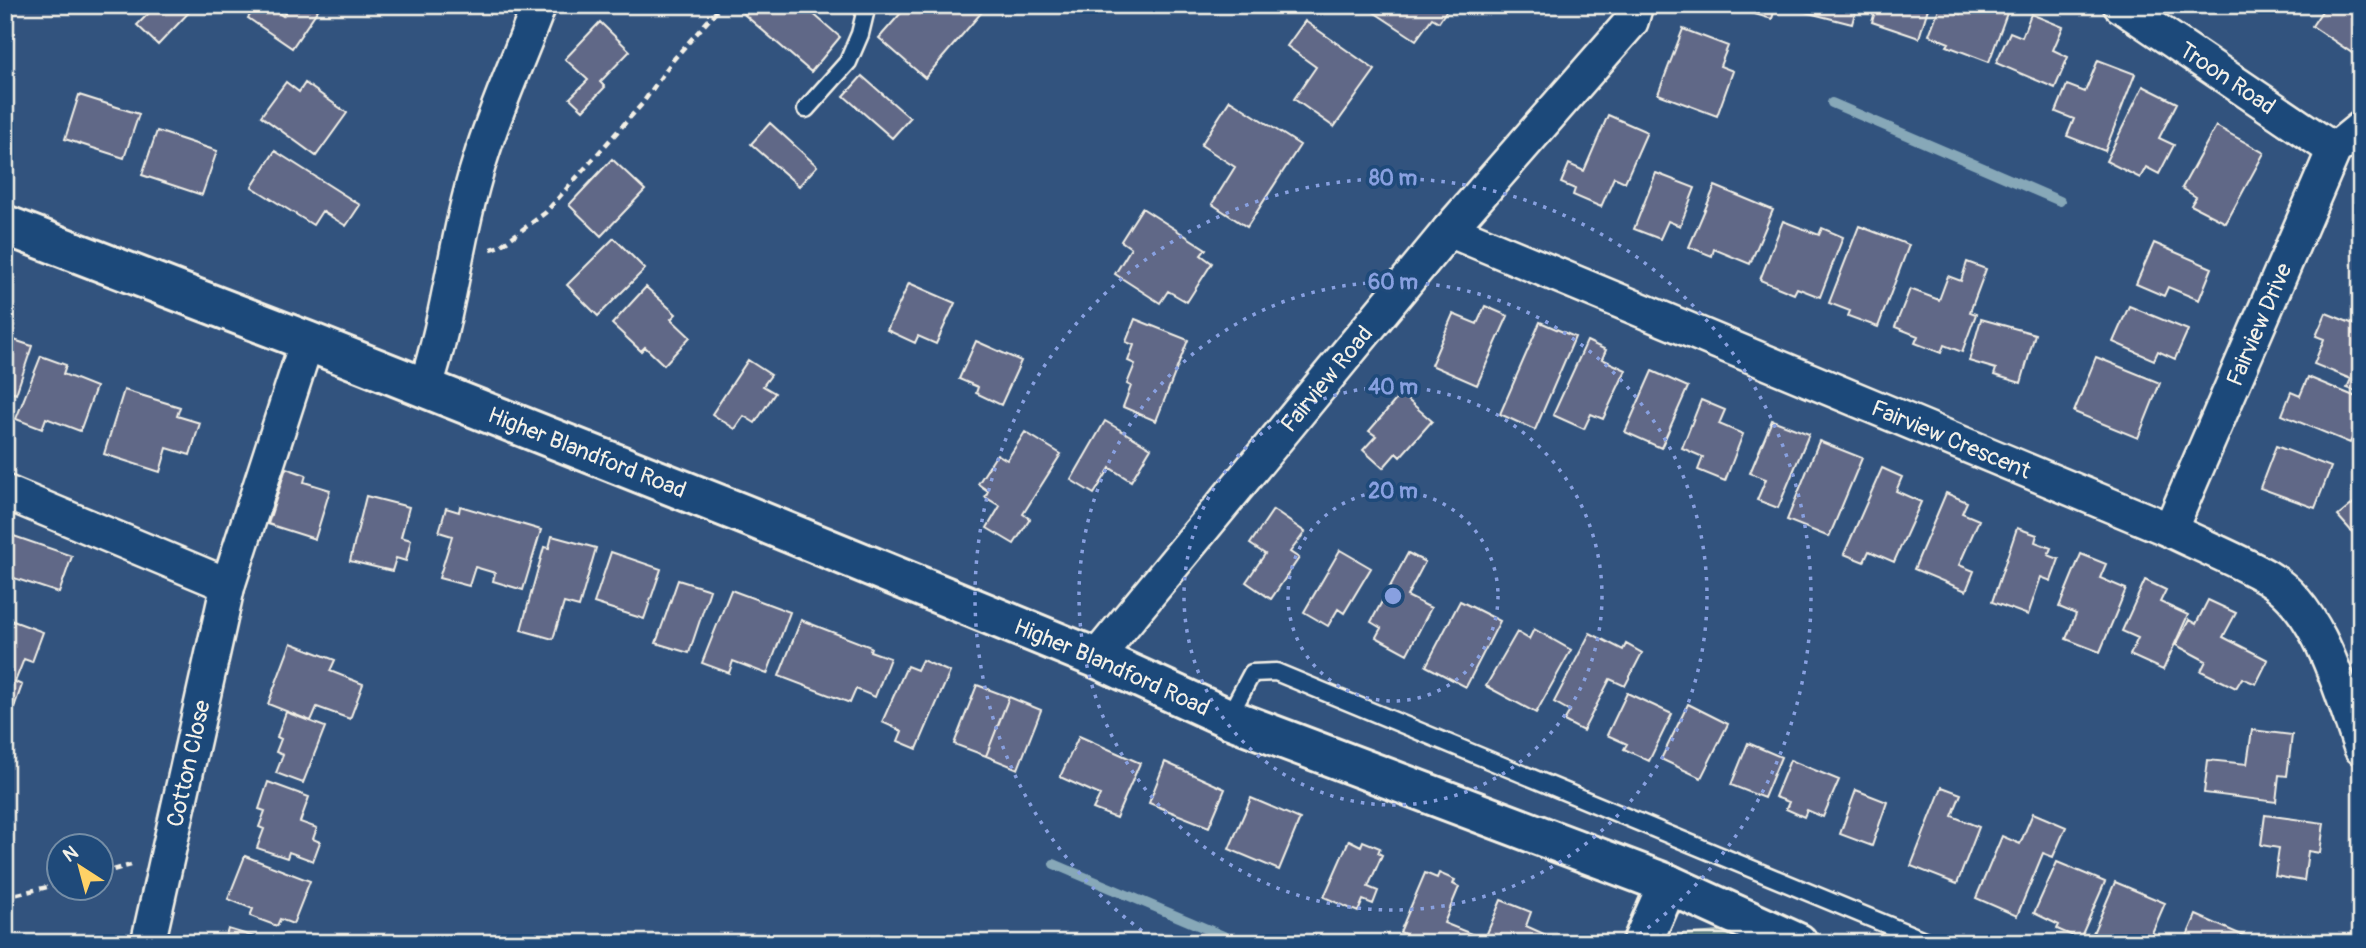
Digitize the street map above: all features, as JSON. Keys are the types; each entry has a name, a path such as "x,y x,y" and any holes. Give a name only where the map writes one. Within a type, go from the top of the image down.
{"main road":[{"name":"Higher Blandford Road","path":"5,225 307,341 1096,658 1228,718 1668,884 1798,943"},
{"path":"1642,943 1668,884"}],"street":[{"path":"425,388 480,159 539,5"},
{"name":"Fairview Road","path":"1096,658 1449,230 1631,22 1636,5"},
{"name":"Troon Road","path":"2120,5 2334,150"},
{"name":"Fairview Drive","path":"2170,530 2334,150 2361,128"},
{"name":"Fairview Crescent","path":"1449,230 2170,530 2269,578 2292,597 2324,644 2361,748"},
{"name":"Cotton Close","path":"148,943 228,585 307,341"},
{"path":"5,492 228,585"}],"lane":[{"path":"806,109 848,62 860,34 867,5"},
{"path":"1228,718 1252,673 1276,672 1931,943"}],"path":[{"path":"458,245 486,251 500,246 545,213 642,104 673,60 722,5"},
{"path":"5,897 46,887"}],"green space":[{"path":"1730,931 1755,943 1669,943 1672,936"}],"building":[{"path":"157,5 195,6 158,45 137,25"},
{"path":"257,5 267,5 283,16 291,5 321,5 292,48 248,18"},
{"path":"741,5 803,5 840,37 811,72 738,9"},
{"path":"908,5 914,5 921,12 927,5 988,5 925,78 879,38"},
{"path":"1363,5 1450,5 1439,22 1432,18 1416,40"},
{"path":"1724,5 1776,5 1772,19"},
{"path":"1794,5 1857,5 1852,24 1793,9"},
{"path":"1877,5 1929,5 1919,38 1872,22"},
{"path":"1964,5 2010,5 1989,62 1947,46 1949,43 1929,35 1940,6 1961,14"},
{"path":"2326,5 2361,5 2361,59 2312,26"},
{"path":"2031,14 2063,27 2053,50 2068,57 2055,88 1996,63 2010,32 2022,37"},
{"path":"1305,21 1375,70 1334,127 1294,99 1316,67 1287,46"},
{"path":"600,22 630,51 600,82 605,87 583,110 570,98 588,80 565,59"},
{"path":"1683,29 1728,46 1720,66 1733,71 1717,116 1658,94"},
{"path":"2098,60 2135,74 2105,151 2067,136 2074,119 2056,112 2067,85 2085,92"},
{"path":"862,76 910,118 892,138 844,96"},
{"path":"286,82 299,92 305,83 347,113 316,156 261,116"},
{"path":"2143,86 2177,103 2159,138 2174,145 2159,174 2146,167 2140,178 2106,161"},
{"path":"79,95 139,114 124,158 65,139"},
{"path":"1230,100 1300,145 1247,227 1212,204 1235,167 1201,145"},
{"path":"1608,115 1647,132 1625,182 1614,177 1601,207 1573,195 1575,189 1561,183 1569,164 1584,171"},
{"path":"770,123 817,166 799,186 751,144"},
{"path":"2216,126 2264,153 2226,223 2191,205 2196,197 2182,188"},
{"path":"157,131 217,151 202,195 142,175"},
{"path":"275,151 360,205 346,226 322,211 313,225 252,187"},
{"path":"612,159 645,190 601,236 569,205"},
{"path":"1656,173 1695,188 1680,226 1668,221 1660,239 1634,229"},
{"path":"1715,186 1773,210 1750,264 1714,249 1712,256 1689,247"},
{"path":"1142,208 1206,249 1201,255 1212,263 1187,302 1168,291 1160,303 1115,274 1131,248 1121,241"},
{"path":"1783,221 1819,235 1822,228 1843,237 1820,297 1797,288 1794,294 1760,280"},
{"path":"1859,226 1909,245 1878,327 1848,316 1850,311 1829,303"},
{"path":"614,238 645,269 598,316 567,285"},
{"path":"2154,243 2212,268 2199,300 2168,287 2164,296 2136,284"},
{"path":"1967,262 1986,269 1970,312 1976,314 1962,352 1944,345 1941,353 1915,343 1918,336 1895,327 1910,289 1939,300 1948,276 1961,281"},
{"path":"909,283 955,303 936,344 918,336 915,343 887,330"},
{"path":"646,287 676,314 671,319 690,337 664,365 645,347 641,351 612,324"},
{"path":"1485,306 1508,316 1477,385 1431,365 1453,314 1477,324"},
{"path":"2129,306 2188,330 2175,359 2158,351 2154,360 2113,342"},
{"path":"2326,313 2361,327 2361,393 2347,388 2351,379 2314,364 2324,339 2316,336"},
{"path":"1135,319 1188,340 1156,421 1123,407 1131,386 1127,384 1135,364 1128,361 1134,345 1126,342"},
{"path":"1981,319 2035,334 2021,383 1994,375 1996,369 1969,361"},
{"path":"1540,322 1575,337 1535,430 1500,414"},
{"path":"5,337 32,346 16,394 5,390"},
{"path":"976,341 1021,361 1001,405 976,393 978,387 959,379"},
{"path":"1587,341 1606,350 1602,359 1626,370 1603,419 1591,414 1584,429 1553,415"},
{"path":"41,356 66,365 63,374 96,387 80,431 46,418 42,429 16,419"},
{"path":"2096,357 2160,383 2138,438 2074,412"},
{"path":"748,360 771,375 763,386 775,393 755,423 744,416 735,429 712,414"},
{"path":"1652,371 1688,387 1661,448 1625,432"},
{"path":"2308,377 2361,399 2361,418 2350,443 2282,415 2291,392 2300,396"},
{"path":"124,390 180,407 177,416 200,423 190,455 167,448 160,472 104,454"},
{"path":"1401,394 1432,421 1400,457 1396,453 1383,468 1363,450 1376,436 1369,431"},
{"path":"1701,400 1725,410 1719,424 1743,434 1725,481 1698,470 1703,457 1682,448"},
{"path":"1772,420 1809,434 1778,508 1757,500 1766,479 1750,473"},
{"path":"1105,421 1151,448 1131,481 1110,468 1094,494 1071,480"},
{"path":"1025,432 1061,454 1023,514 1030,519 1014,544 987,528 1000,506 985,497 988,491 978,484 997,454 1007,460"},
{"path":"1819,441 1862,458 1829,537 1787,520"},
{"path":"2276,446 2331,467 2315,508 2260,488"},
{"path":"286,468 306,475 304,482 330,490 315,539 268,524"},
{"path":"1882,468 1902,477 1896,491 1921,502 1894,562 1869,551 1864,562 1844,554"},
{"path":"1946,493 1967,502 1962,513 1979,520 1959,565 1974,571 1966,591 1914,569"},
{"path":"366,496 409,507 401,537 411,540 406,561 396,558 392,571 350,561"},
{"path":"2361,497 2361,542 2338,516"},
{"path":"460,506 541,530 523,590 493,581 495,573 475,567 469,586 439,578 452,536 439,532 446,508 459,512"},
{"path":"1273,510 1305,532 1290,552 1299,558 1271,599 1246,582 1265,554 1250,544"},
{"path":"2017,528 2037,535 2035,542 2051,548 2048,555 2059,559 2051,581 2041,577 2028,615 1992,602"},
{"path":"5,533 72,556 59,593 5,575"},
{"path":"552,536 596,548 579,607 564,603 553,639 521,630 544,547 549,548"},
{"path":"1340,550 1371,568 1344,613 1338,609 1328,626 1304,612"},
{"path":"611,552 661,569 644,619 594,603"},
{"path":"1408,553 1425,562 1407,596 1431,608 1407,654 1376,637 1381,628 1371,622"},
{"path":"2081,554 2106,564 2100,578 2126,589 2100,652 2066,639 2076,614 2059,607"},
{"path":"678,580 710,590 689,653 656,643"},
{"path":"2145,580 2166,590 2160,602 2188,615 2163,670 2130,655 2138,638 2122,631"},
{"path":"731,590 790,612 767,674 733,661 729,673 702,663"},
{"path":"2208,600 2236,613 2223,637 2268,660 2256,684 2242,678 2236,688 2201,671 2206,661 2176,645 2189,620 2196,624"},
{"path":"1460,601 1500,621 1466,687 1426,666"},
{"path":"5,618 43,632 32,662 24,659 15,682 22,685 12,713 5,710"},
{"path":"801,620 871,647 870,651 890,658 875,697 856,689 850,703 779,676"},
{"path":"1534,629 1571,650 1536,713 1486,686 1517,632 1529,639"},
{"path":"1590,633 1623,650 1626,644 1642,653 1625,686 1610,679 1583,731 1564,721 1570,711 1554,702"},
{"path":"291,643 335,660 330,671 363,684 350,719 317,707 311,721 268,704"},
{"path":"922,660 950,672 917,749 898,741 902,731 882,722 907,666 917,670"},
{"path":"977,685 1009,697 986,756 954,744"},
{"path":"1627,693 1672,714 1649,761 1624,749 1627,744 1607,735"},
{"path":"1009,697 1041,710 1018,769 986,756"},
{"path":"1688,704 1728,724 1701,778 1661,759"},
{"path":"286,712 325,727 303,783 276,773 283,755 276,752 281,739 277,737"},
{"path":"2252,730 2292,735 2287,776 2279,775 2276,802 2204,793 2208,760 2247,764"},
{"path":"1079,736 1140,763 1116,818 1093,809 1100,795 1060,777"},
{"path":"1748,743 1781,757 1764,798 1731,785"},
{"path":"1790,760 1839,780 1823,817 1807,810 1804,817 1786,809 1789,802 1775,797"},
{"path":"1165,762 1225,789 1209,827 1149,803"},
{"path":"268,782 309,797 300,822 317,828 313,839 320,842 313,861 289,852 287,858 257,848 264,829 259,827 265,811 259,809"},
{"path":"1942,787 1961,794 1952,816 1979,827 1957,884 1911,866"},
{"path":"1856,790 1887,802 1872,846 1840,834"},
{"path":"1251,798 1300,819 1279,870 1229,849"},
{"path":"2033,813 2066,827 2053,857 2043,853 2017,916 1976,898 2002,836 2020,844"},
{"path":"2265,815 2324,823 2320,853 2308,851 2304,881 2275,876 2279,848 2261,845"},
{"path":"1349,840 1361,846 1363,841 1380,848 1378,853 1382,855 1368,887 1378,891 1373,904 1363,900 1358,912 1324,897"},
{"path":"245,856 310,881 293,924 280,919 277,926 250,916 253,909 228,899"},
{"path":"2057,862 2105,882 2080,939 2057,929 2059,925 2034,913"},
{"path":"1425,873 1437,878 1439,873 1455,880 1453,884 1459,887 1444,923 1479,937 1476,943 1426,943 1400,932"},
{"path":"2115,882 2165,903 2152,933 2170,940 2169,943 2096,943 2090,940"},
{"path":"1501,900 1531,912 1526,926 1564,943 1483,943"},
{"path":"2196,915 2244,936 2241,943 2184,943"},
{"path":"228,929 275,943 224,943"}],"waterway":[{"path":"1832,103 2060,201"},
{"path":"1054,864 1240,943"}]}
